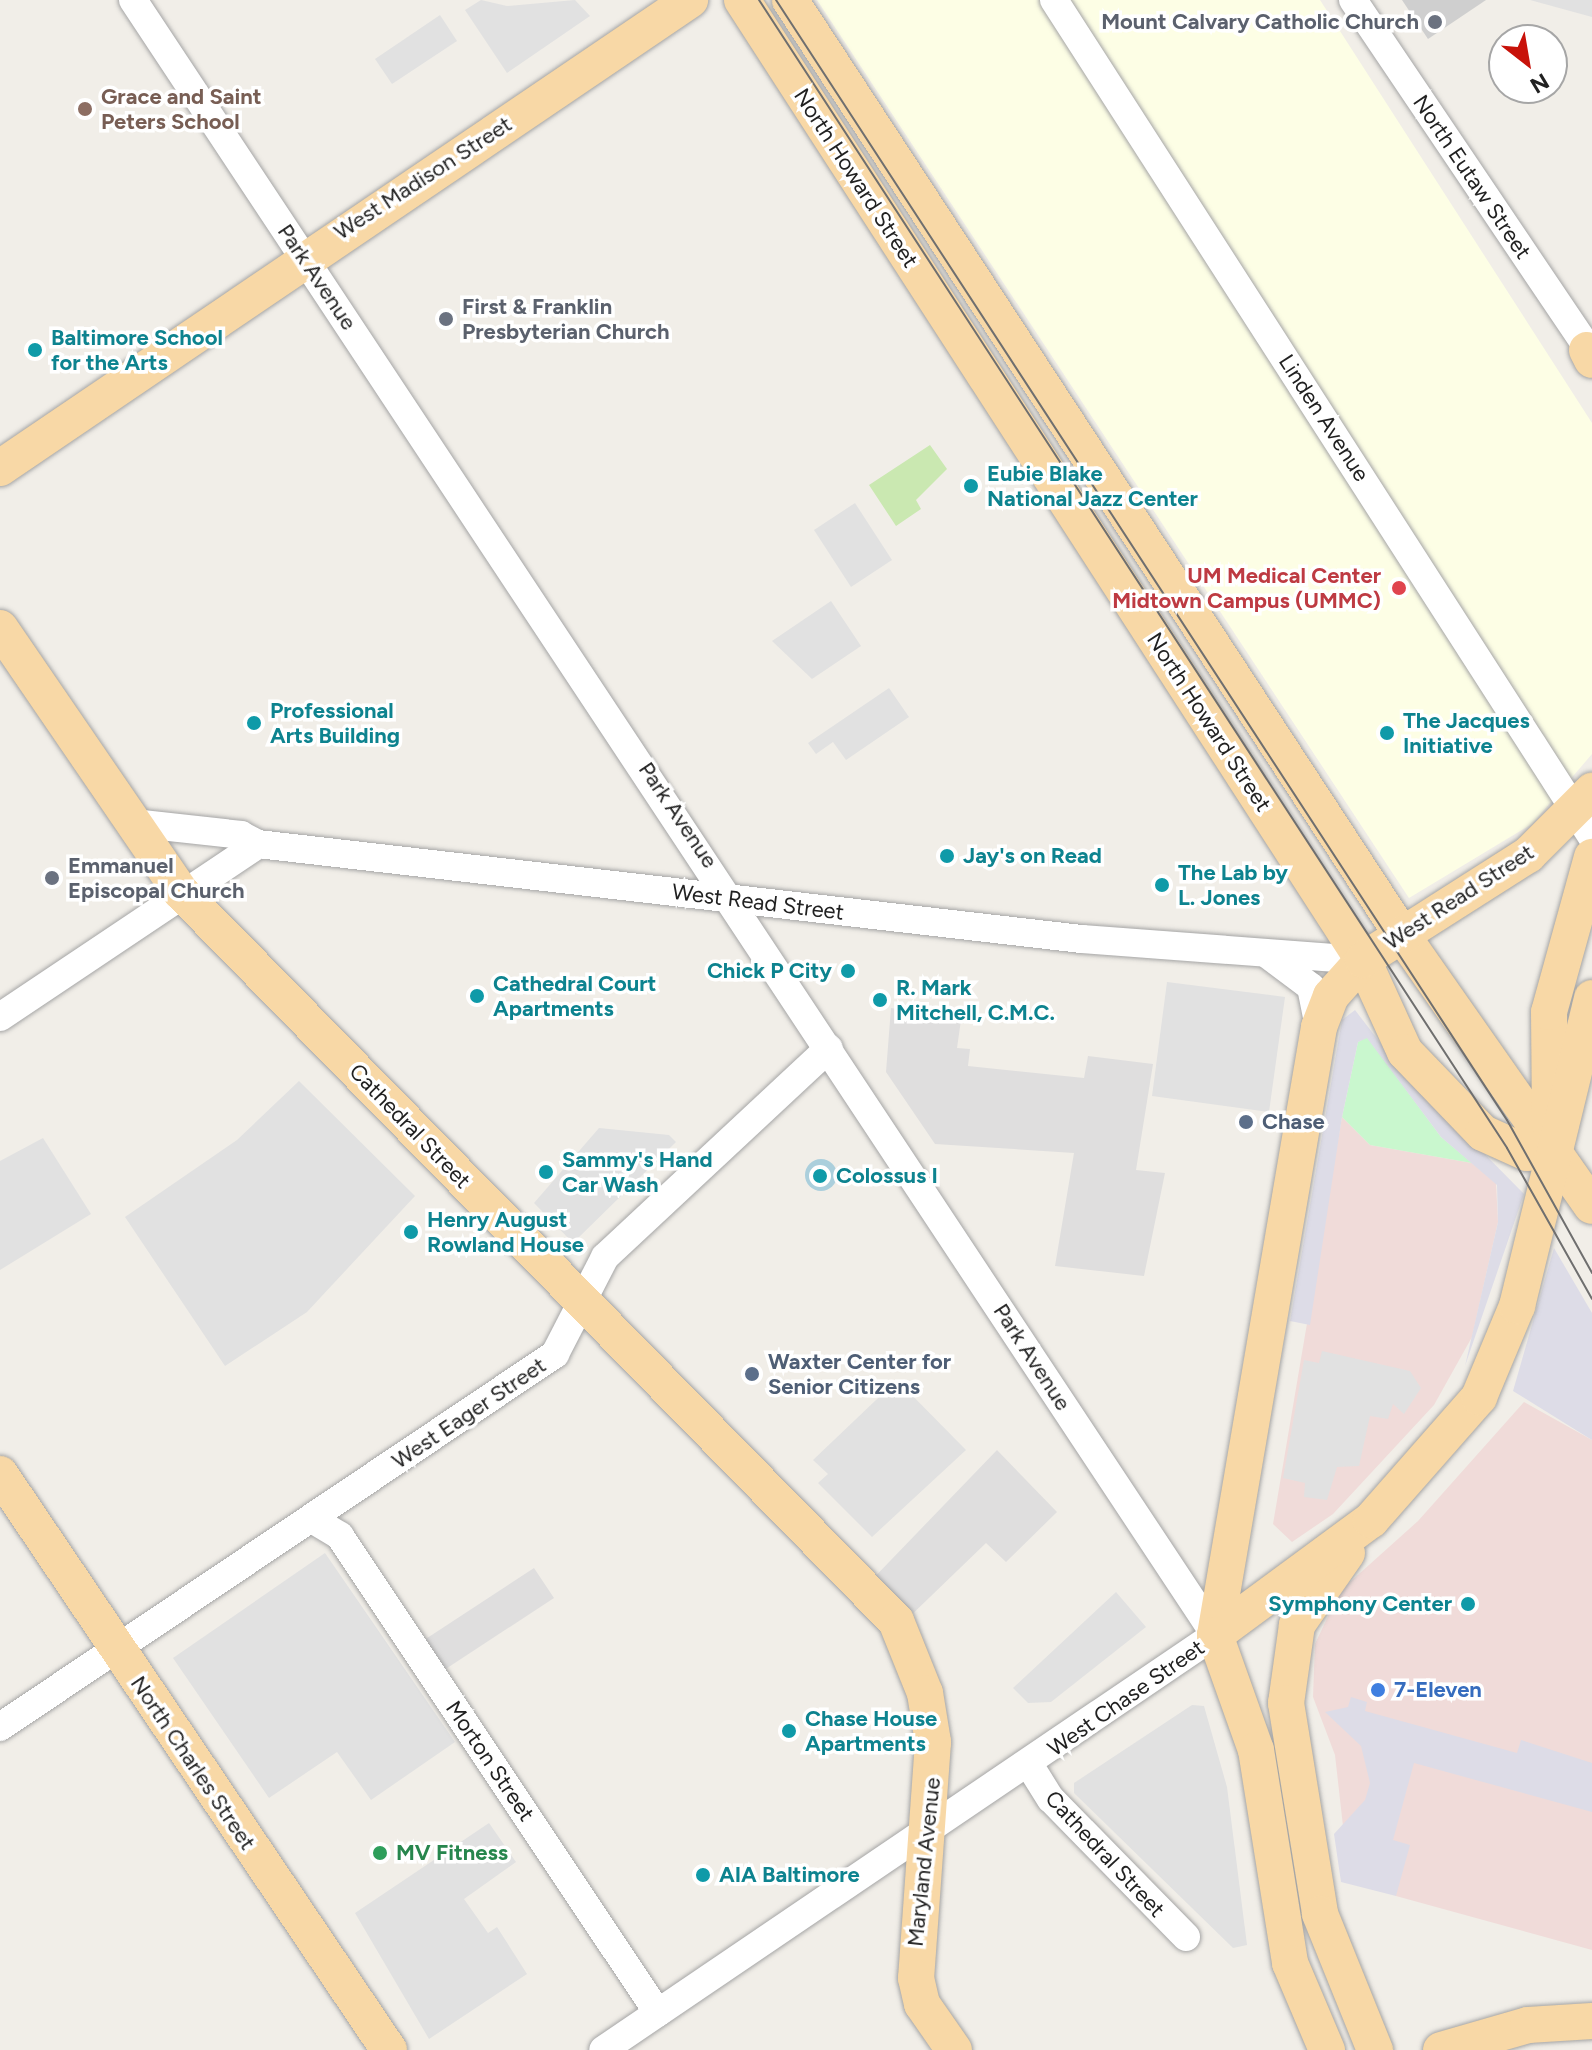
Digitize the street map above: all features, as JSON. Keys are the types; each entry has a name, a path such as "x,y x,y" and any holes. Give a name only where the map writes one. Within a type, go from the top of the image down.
{"main road":[{"name":"West Madison Street","path":"0,468 303,257 690,0"},
{"name":"North Howard Street","path":"742,0 1363,960 1405,1052 1435,1091 1507,1148 1552,1150"},
{"name":"North Howard Street","path":"790,0 1404,938 1592,1206"},
{"name":"Cathedral Street","path":"0,628 181,892 896,1621"},
{"name":"West Read Street","path":"1363,960 1404,938 1586,812"},
{"path":"1552,1150 1544,1059 1549,1012 1592,857"},
{"name":"West Chase Street","path":"1215,1635 1319,1027 1331,996 1363,960"},
{"path":"1375,2050 1320,1914 1286,1670 1305,1609 1371,1520 1479,1397 1517,1306 1552,1150 1592,998"},
{"name":"North Charles Street","path":"0,1474 389,2050"},
{"path":"1327,2050 1290,1963 1256,1750 1215,1635 1371,1520"},
{"name":"Maryland Avenue","path":"896,1621 930,1718 928,1833 916,1978 922,2004 954,2050"},
{"path":"1441,2050 1528,2025 1592,2021"}],"street":[{"name":"Park Avenue","path":"133,0 735,900 1215,1635"},
{"name":"Linden Avenue","path":"1054,0 1586,812"},
{"name":"North Eutaw Street","path":"1353,0 1590,354"},
{"name":"West Read Street","path":"133,823 241,835 258,844 1082,939 1363,960"},
{"path":"0,1017 181,892 258,844"},
{"name":"West Chase Street","path":"1259,950 1311,987 1319,1027"},
{"name":"West Eager Street","path":"0,1727 548,1359 605,1257 829,1048"},
{"name":"Morton Street","path":"312,1519 340,1536 658,2013"},
{"name":"West Chase Street","path":"603,2050 1030,1766 1215,1635"},
{"name":"Cathedral Street","path":"1030,1766 1051,1799 1186,1937"}],"shaded area":[{"path":"481,0 507,6 575,0 590,16 507,73 465,10"},
{"name":"UM Medical Center Midtown Campus (UMMC)","path":"817,0 1320,0 1592,423 1592,754 1532,824 1409,898"},
{"name":"Mount Calvary Catholic Church","path":"1402,0 1486,0 1428,39"},
{"path":"1530,0 1592,0 1592,17"},
{"path":"440,15 457,41 392,84 375,59"},
{"path":"855,503 892,560 851,587 814,530"},
{"path":"831,601 861,646 812,679 772,641"},
{"path":"889,688 909,717 846,760 833,742 816,754 808,743"},
{"path":"1167,982 1285,997 1269,1112 1152,1096"},
{"path":"891,1008 961,1020 957,1048 970,1049 968,1066 1084,1078 1088,1056 1153,1064 1136,1170 1165,1173 1144,1276 1055,1266 1074,1153 935,1144 886,1072"},
{"path":"1355,1010 1398,1066 1524,1194 1465,1366 1498,1222 1497,1185 1441,1137 1367,1038 1358,1042 1342,1117 1310,1325 1290,1321 1342,1020"},
{"path":"299,1081 415,1196 307,1312 225,1366 125,1217 237,1140"},
{"path":"1342,1117 1370,1145 1472,1163 1496,1183 1498,1222 1472,1337 1434,1405 1333,1514 1292,1542 1273,1524"},
{"path":"599,1128 669,1135 676,1142 573,1243 534,1203"},
{"path":"43,1138 91,1214 0,1270 0,1161"},
{"path":"1554,1248 1592,1313 1592,1440 1513,1391"},
{"path":"1322,1351 1410,1371 1421,1388 1404,1414 1393,1404 1388,1419 1370,1416 1359,1466 1337,1467 1327,1500 1304,1497 1305,1483 1283,1478 1304,1360 1319,1363"},
{"path":"897,1380 966,1450 872,1537 818,1483 828,1474 813,1460"},
{"path":"1524,1402 1592,1440 1592,1950 1396,1896 1356,1864 1344,1835 1335,1755 1313,1697 1315,1644 1340,1591 1418,1521"},
{"path":"997,1450 1057,1512 1006,1562 986,1543 902,1624 864,1588"},
{"path":"325,1553 455,1742 371,1800 337,1752 269,1798 173,1658"},
{"path":"534,1568 554,1598 435,1676 415,1646"},
{"path":"1116,1592 1146,1627 1051,1702 1028,1703 1013,1688"},
{"path":"1351,1697 1367,1702 1365,1711 1517,1753 1521,1740 1592,1763 1592,1812 1414,1763 1393,1840 1410,1845 1396,1896 1341,1882 1334,1834 1365,1800 1370,1783 1361,1746 1325,1712 1348,1707"},
{"path":"1192,1705 1204,1706 1227,1787 1247,1945 1233,1948 1074,1793 1074,1783"},
{"path":"489,1823 516,1862 464,1899 488,1933 497,1927 527,1974 429,2039 355,1913"}],"green space":[{"path":"930,445 947,469 916,500 921,509 896,526 869,485"},
{"path":"1367,1037 1441,1137 1472,1163 1370,1145 1342,1117 1358,1042"}],"water":[{"path":"821,1159 833,1163 837,1175 833,1187 821,1191 809,1187 805,1175 809,1163"}],"tram line":[{"path":"759,0 1507,1148 1592,1299"},
{"path":"776,0 1507,1120 1592,1273"}],"place":[{"name":"Mount Calvary Catholic Church","path":"1435,22"},
{"name":"Grace and Saint Peters School","path":"85,109"},
{"name":"First & Franklin Presbyterian Church","path":"446,319"},
{"name":"Baltimore School for the Arts","path":"35,350"},
{"name":"Eubie Blake National Jazz Center","path":"971,486"},
{"name":"UM Medical Center Midtown Campus (UMMC)","path":"1399,588"},
{"name":"Professional Arts Building","path":"254,723"},
{"name":"The Jacques Initiative","path":"1387,733"},
{"name":"Jay's on Read","path":"947,856"},
{"name":"Emmanuel Episcopal Church","path":"52,878"},
{"name":"The Lab by L. Jones","path":"1162,885"},
{"name":"Chick P City","path":"848,971"},
{"name":"Cathedral Court Apartments","path":"477,996"},
{"name":"R. Mark Mitchell, C.M.C.","path":"880,1000"},
{"name":"Chase","path":"1246,1122"},
{"name":"Sammy's Hand Car Wash","path":"546,1172"},
{"name":"Colossus I","path":"820,1176"},
{"name":"Henry August Rowland House","path":"411,1232"},
{"name":"Waxter Center for Senior Citizens","path":"752,1374"},
{"name":"Symphony Center","path":"1468,1604"},
{"name":"7-Eleven","path":"1378,1690"},
{"name":"Chase House Apartments","path":"789,1731"},
{"name":"MV Fitness","path":"380,1853"},
{"name":"AIA Baltimore","path":"703,1875"}]}
